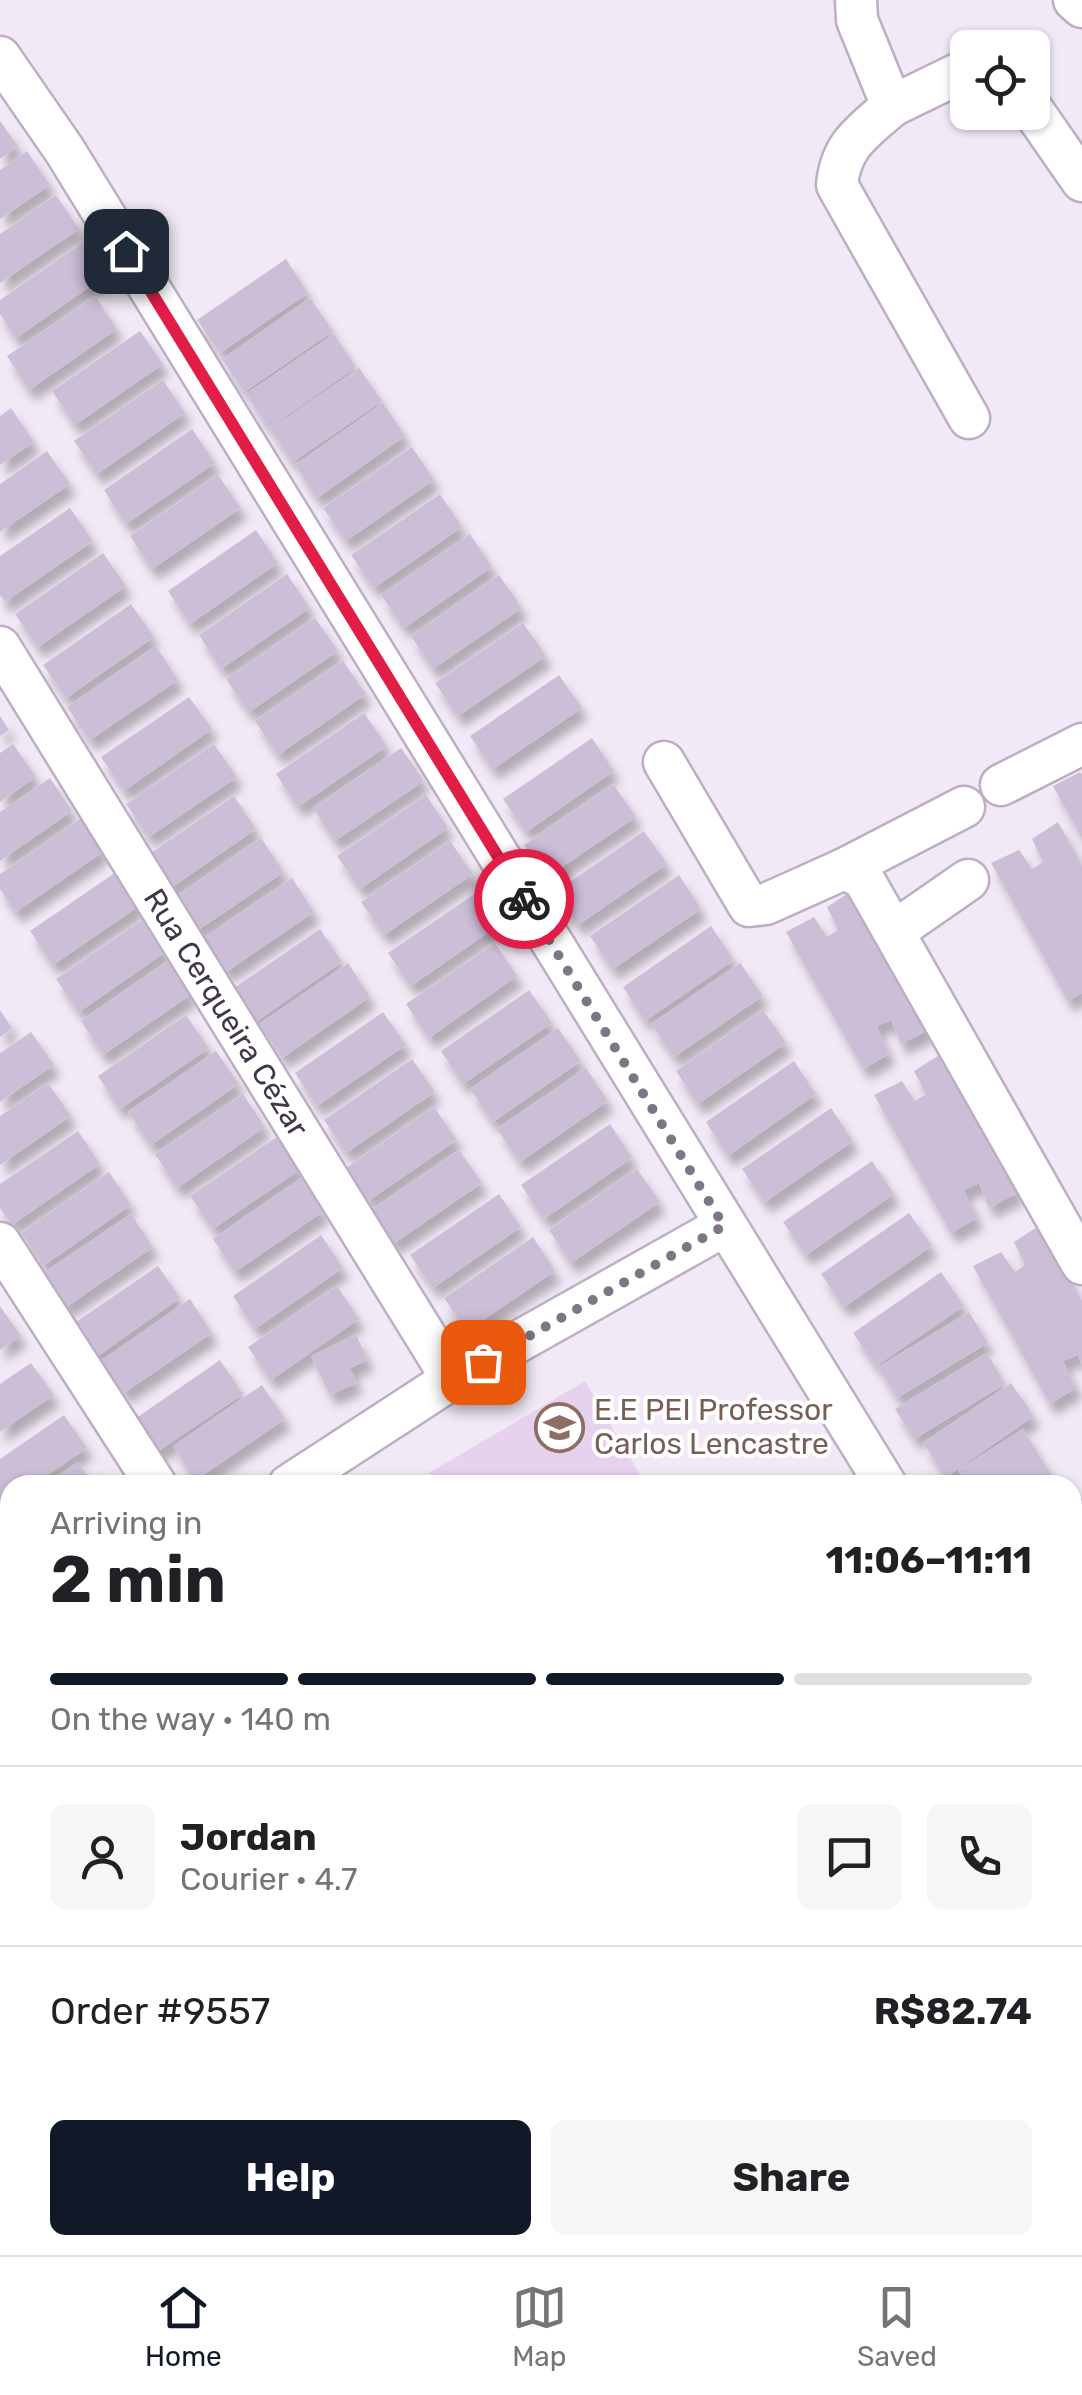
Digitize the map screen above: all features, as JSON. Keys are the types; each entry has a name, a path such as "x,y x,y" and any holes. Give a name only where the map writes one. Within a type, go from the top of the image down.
{"street":[{"path":"856,0 856,20 892,106"},
{"path":"1074,0 1082,7"},
{"path":"0,57 76,168 880,1475"},
{"path":"950,78 892,106 850,144 839,160 837,184 969,418"},
{"path":"1047,130 1082,181"},
{"name":"Rua Cerqueira Cézar","path":"0,647 452,1379"},
{"path":"1002,784 1082,744"},
{"path":"664,762 749,906 766,904 844,869 964,807"},
{"path":"844,869 864,878 896,930 1082,1264"},
{"path":"896,930 968,880"},
{"path":"304,1475 452,1379 724,1226"},
{"path":"0,1243 150,1475"}],"shaded area":[{"name":"E.E PEI Professor Carlos Lencastre","path":"585,1381 640,1475 430,1475"}],"building":[{"path":"0,121 18,146 0,159"},
{"path":"27,151 50,185 0,219 0,170"},
{"path":"56,195 79,229 0,283 0,234"},
{"path":"82,243 105,276 16,338 0,314 0,300"},
{"path":"286,259 308,293 220,353 197,320"},
{"path":"95,296 117,329 29,390 7,356"},
{"path":"310,298 333,331 244,392 222,359"},
{"path":"140,331 163,364 75,425 52,391"},
{"path":"334,334 356,367 269,428 246,394"},
{"path":"359,368 382,401 293,462 270,429"},
{"path":"163,380 185,413 97,474 74,441"},
{"path":"383,403 405,436 317,498 295,465"},
{"path":"11,408 34,442 0,465 0,416"},
{"path":"192,429 215,463 126,524 104,490"},
{"path":"412,447 434,480 346,541 323,508"},
{"path":"47,451 70,484 0,532 0,484"},
{"path":"218,475 241,508 152,569 130,536"},
{"path":"440,494 462,527 374,588 351,555"},
{"path":"70,508 93,541 5,602 0,595 0,556"},
{"path":"256,530 278,563 190,624 168,591"},
{"path":"470,534 492,567 404,628 381,595"},
{"path":"103,553 126,586 38,647 15,614"},
{"path":"287,574 310,608 221,669 199,635"},
{"path":"499,575 522,608 433,669 411,636"},
{"path":"131,604 154,637 66,698 43,665"},
{"path":"315,618 338,651 249,712 226,679"},
{"path":"523,623 546,656 458,716 435,683"},
{"path":"156,646 178,680 90,740 67,707"},
{"path":"343,661 366,694 278,755 255,721"},
{"path":"559,675 582,708 493,769 470,736"},
{"path":"189,697 212,729 124,791 101,757"},
{"path":"364,713 387,746 298,807 276,774"},
{"path":"0,716 9,730 0,736"},
{"path":"592,738 614,771 526,832 503,799"},
{"path":"13,744 36,777 0,802 0,753"},
{"path":"214,744 237,777 149,837 126,804"},
{"path":"401,748 424,781 335,841 313,808"},
{"path":"1082,774 1082,838 1053,786"},
{"path":"50,778 72,811 0,861 0,812"},
{"path":"613,784 636,817 547,877 524,845"},
{"path":"426,795 448,828 360,889 337,856"},
{"path":"234,796 256,829 168,890 145,857"},
{"path":"81,818 104,851 16,912 0,889 0,874"},
{"path":"1058,822 1082,865 1082,993 1068,1001 991,863 1019,850 1032,869 1043,862 1032,839"},
{"path":"644,831 667,864 578,925 555,892"},
{"path":"261,838 284,872 195,932 173,899"},
{"path":"450,841 473,874 384,935 361,902"},
{"path":"119,870 142,904 53,965 30,931"},
{"path":"679,875 701,909 613,969 590,936"},
{"path":"292,878 314,912 226,972 203,939"},
{"path":"853,890 931,1029 901,1044 891,1020 877,1026 889,1054 863,1069 786,932 814,917 827,937 838,930 827,907"},
{"path":"477,892 499,925 411,986 388,953"},
{"path":"145,918 167,951 79,1012 56,979"},
{"path":"711,926 734,960 645,1021 623,987"},
{"path":"320,929 342,962 254,1023 231,990"},
{"path":"495,943 517,976 429,1038 406,1004"},
{"path":"169,960 192,994 103,1055 81,1021"},
{"path":"348,963 370,997 282,1058 259,1024"},
{"path":"740,963 763,996 674,1057 651,1024"},
{"path":"529,990 552,1023 463,1084 441,1051"},
{"path":"0,1010 12,1028 0,1037"},
{"path":"763,1010 786,1043 698,1104 676,1071"},
{"path":"383,1012 406,1045 317,1106 295,1073"},
{"path":"186,1015 209,1048 120,1109 98,1076"},
{"path":"558,1028 581,1061 493,1122 470,1089"},
{"path":"31,1032 54,1065 0,1102 0,1053"},
{"path":"216,1051 239,1084 151,1145 128,1112"},
{"path":"941,1054 1019,1192 989,1208 979,1183 964,1190 977,1218 951,1233 874,1095 902,1081 915,1101 926,1094 914,1071"},
{"path":"412,1059 435,1092 346,1153 324,1120"},
{"path":"794,1061 816,1094 728,1156 706,1122"},
{"path":"586,1068 608,1101 520,1162 497,1129"},
{"path":"48,1083 71,1116 0,1165 0,1116"},
{"path":"243,1094 265,1127 177,1188 155,1154"},
{"path":"434,1107 457,1140 368,1201 346,1168"},
{"path":"831,1108 853,1141 765,1202 742,1169"},
{"path":"610,1124 632,1158 544,1219 521,1185"},
{"path":"78,1131 100,1164 12,1225 0,1208 0,1184"},
{"path":"278,1136 301,1169 213,1229 190,1196"},
{"path":"459,1150 482,1183 393,1244 370,1211"},
{"path":"872,1161 894,1194 806,1255 783,1222"},
{"path":"637,1169 660,1202 571,1263 549,1230"},
{"path":"109,1172 131,1205 43,1266 21,1233"},
{"path":"301,1178 324,1211 235,1272 213,1239"},
{"path":"499,1194 521,1227 433,1288 410,1255"},
{"path":"909,1213 932,1246 844,1307 821,1274"},
{"path":"131,1214 153,1247 65,1308 42,1274"},
{"path":"1040,1225 1082,1300 1082,1364 1078,1355 1063,1361 1076,1388 1050,1404 973,1266 1001,1252 1015,1272 1025,1265 1014,1242"},
{"path":"321,1235 343,1268 255,1329 233,1296"},
{"path":"533,1237 555,1271 467,1331 444,1298"},
{"path":"158,1266 180,1298 92,1360 70,1326"},
{"path":"941,1272 964,1306 876,1366 853,1333"},
{"path":"337,1286 359,1319 271,1380 248,1347"},
{"path":"190,1299 212,1333 124,1393 101,1361"},
{"path":"0,1306 21,1336 0,1350"},
{"path":"969,1312 988,1343 897,1398 878,1367"},
{"path":"356,1335 368,1360 350,1368 357,1383 330,1395 311,1356"},
{"path":"987,1353 1005,1384 914,1439 895,1409"},
{"path":"220,1360 243,1394 154,1454 132,1421"},
{"path":"31,1363 54,1395 0,1432 0,1384"},
{"path":"1011,1383 1034,1416 949,1475 945,1475 923,1443"},
{"path":"262,1385 285,1419 203,1475 193,1475 173,1446"},
{"path":"64,1415 87,1448 48,1475 0,1475 0,1459"},
{"path":"1023,1429 1052,1475 961,1475 958,1470"},
{"path":"78,1462 87,1475 59,1475"}],"way so far":[{"path":"483,1362 724,1226 524,899"}],"place":[{"name":"E.E PEI Professor Carlos Lencastre","path":"559,1427"}],"route":[{"path":"126,251 524,899"}]}
